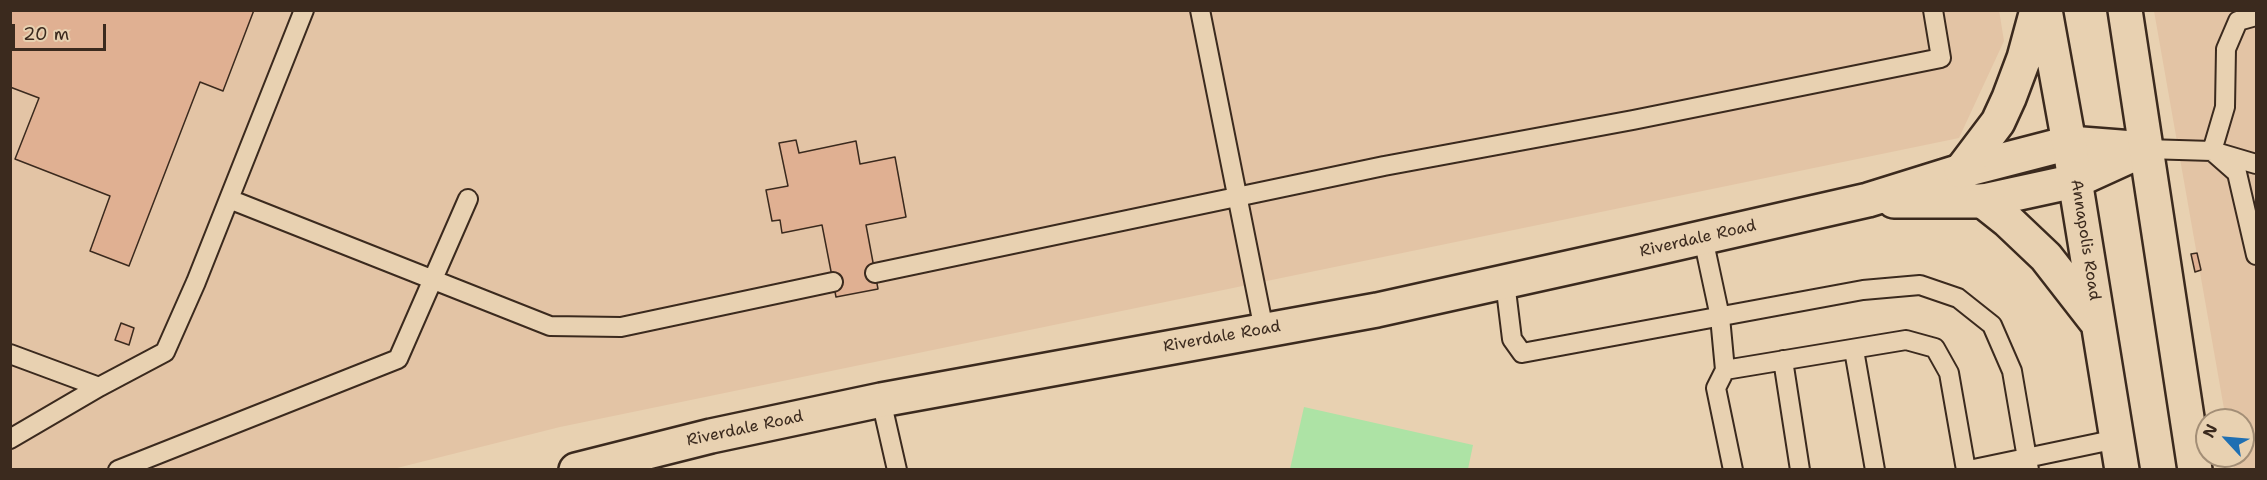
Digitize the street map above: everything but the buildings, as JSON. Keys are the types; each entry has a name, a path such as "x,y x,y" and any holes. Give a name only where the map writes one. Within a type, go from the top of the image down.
{"main road":[{"path":"1961,171 1998,122 2009,99 2024,58 2037,10"},
{"name":"Annapolis Road","path":"2045,10 2069,143 2119,454"},
{"path":"2125,10 2194,470"},
{"name":"Riverdale Road","path":"576,470 711,436 881,400 1377,310 1868,200 1961,171 2069,143 2146,149"},
{"name":"Riverdale Road","path":"1868,200 1983,201 2075,181 2146,149"},
{"path":"1983,201 2046,257 2099,325"}],"lane":[{"path":"10,439 165,352 230,199 304,10"},
{"path":"1200,10 1264,330"},
{"path":"875,273 1384,166 1633,120 1941,58 1933,10"},
{"path":"2212,150 2225,107 2226,49 2238,21 2256,16"},
{"path":"2146,149 2212,150 2256,164"},
{"path":"2212,150 2237,173 2256,255"},
{"path":"230,199 550,326 621,327 833,282"},
{"path":"118,470 398,359 468,199"},
{"path":"1703,238 1720,317 1725,370 1716,388 1733,470"},
{"path":"1504,282 1512,339 1522,353 1863,290 1920,285 1958,298 1992,325 2012,371 2028,463"},
{"path":"1725,370 1906,340 1935,348 1949,374 1968,470 2119,454"},
{"path":"1854,350 1875,470"},
{"path":"10,354 99,387"},
{"path":"1783,360 1800,470"},
{"path":"881,400 897,470"}],"shaded area":[{"path":"1999,10 2004,41 1959,138 560,427 393,469 11,470 10,11"},
{"path":"2154,11 2256,11 2256,469 2234,468 2255,468 2255,408 2224,408"}],"green space":[{"path":"1304,407 1473,445 1468,469 1290,469"}]}
